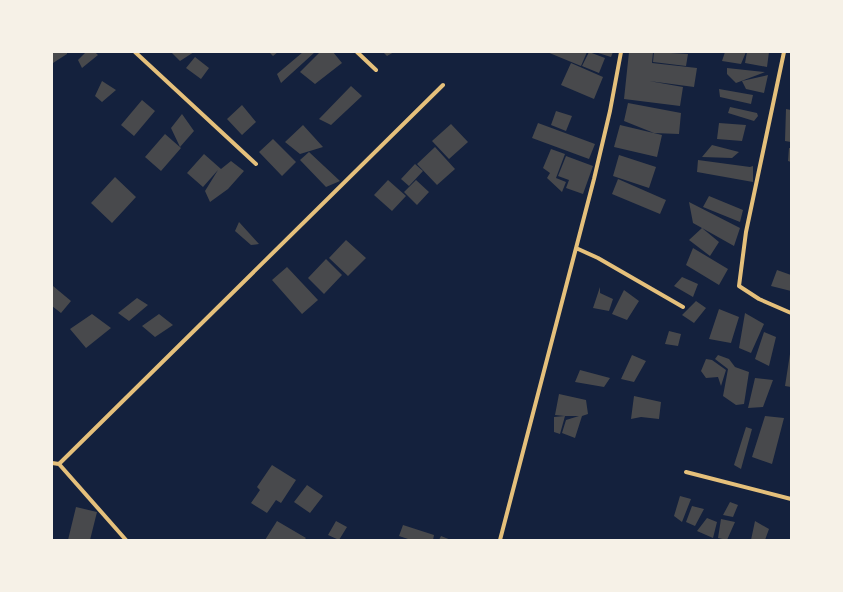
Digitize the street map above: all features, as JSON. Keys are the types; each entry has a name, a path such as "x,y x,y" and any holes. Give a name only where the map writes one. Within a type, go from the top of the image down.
{"street":[{"path":"135,52 256,164"},
{"path":"357,52 376,70"},
{"path":"500,540 610,111 621,52"},
{"path":"784,52 746,232 739,286 759,299 791,313"},
{"path":"59,464 443,85"},
{"path":"576,248 598,258 684,307"},
{"path":"52,463 59,464 126,540"},
{"path":"686,472 791,499"}],"building":[{"path":"52,52 67,52 67,54 53,63"},
{"path":"86,52 95,52 98,55 82,68 78,60"},
{"path":"171,52 194,52 180,61"},
{"path":"269,52 278,52 273,56"},
{"path":"303,52 315,52 281,83 277,74"},
{"path":"320,52 333,52 342,63 315,84 300,72"},
{"path":"383,52 394,52 387,56"},
{"path":"547,52 587,52 581,66"},
{"path":"589,52 605,58 599,73 582,66"},
{"path":"595,52 613,52 611,57"},
{"path":"629,52 653,52 652,63 697,68 694,87 649,81 683,87 680,106 624,99"},
{"path":"654,52 688,54 686,66 653,62"},
{"path":"725,52 746,52 741,64 722,61"},
{"path":"747,52 769,52 767,67 745,63"},
{"path":"195,57 209,68 201,79 186,68"},
{"path":"571,63 603,77 594,99 561,85"},
{"path":"727,68 765,72 736,83 727,74"},
{"path":"768,75 764,93 746,89 742,81"},
{"path":"102,81 116,90 102,102 95,96"},
{"path":"351,86 362,96 331,125 319,119"},
{"path":"719,89 753,95 751,104 720,97"},
{"path":"142,100 155,111 134,136 121,125"},
{"path":"628,103 681,113 679,134 654,133 624,121"},
{"path":"242,105 256,122 242,135 227,119"},
{"path":"730,107 757,113 758,116 754,121 728,113"},
{"path":"786,109 791,110 791,142 785,141"},
{"path":"556,111 572,116 566,131 551,125"},
{"path":"182,114 194,131 180,147 171,128"},
{"path":"538,123 595,144 589,159 532,138"},
{"path":"719,123 746,125 742,141 717,139"},
{"path":"451,124 468,142 449,159 432,141"},
{"path":"303,125 323,147 300,154 285,142"},
{"path":"620,125 662,135 657,157 614,147"},
{"path":"165,134 181,148 161,171 145,157"},
{"path":"273,139 296,162 282,176 259,152"},
{"path":"712,145 739,152 732,158 702,157"},
{"path":"435,147 455,169 437,185 417,164"},
{"path":"789,148 791,148 791,162 788,161"},
{"path":"551,149 565,154 556,178 566,182 562,192 547,178 550,173 543,168"},
{"path":"309,152 340,181 326,187 300,160"},
{"path":"204,154 221,169 231,161 244,171 228,189 210,202 205,191 218,170 203,187 187,173"},
{"path":"619,155 656,167 649,188 613,176"},
{"path":"566,156 593,166 583,194 566,188 569,180 558,176"},
{"path":"698,160 750,167 753,166 753,182 697,172"},
{"path":"415,164 423,171 409,186 401,179"},
{"path":"115,177 136,197 112,223 91,203"},
{"path":"618,179 666,200 660,214 612,194"},
{"path":"388,180 406,196 392,211 374,195"},
{"path":"416,180 429,192 417,205 404,192"},
{"path":"709,196 743,210 740,222 703,207"},
{"path":"689,202 740,228 734,246 693,223"},
{"path":"239,222 259,244 251,245 235,231"},
{"path":"702,228 719,242 710,256 689,240"},
{"path":"346,240 366,258 348,276 329,258"},
{"path":"693,248 728,269 719,285 686,265"},
{"path":"326,259 342,275 324,294 308,278"},
{"path":"287,267 318,300 302,314 272,280"},
{"path":"777,270 791,275 791,291 771,286"},
{"path":"682,277 698,284 693,297 674,286"},
{"path":"53,286 71,301 61,313 52,306"},
{"path":"600,287 600,293 613,299 609,311 593,308"},
{"path":"624,290 639,301 627,320 612,314"},
{"path":"137,298 148,305 129,321 118,313"},
{"path":"696,301 706,308 694,323 682,315"},
{"path":"719,309 739,317 731,343 709,339"},
{"path":"745,313 764,324 751,353 739,348"},
{"path":"92,314 111,328 86,348 70,329"},
{"path":"159,314 173,325 155,337 142,326"},
{"path":"669,331 681,334 678,346 665,344"},
{"path":"764,332 776,337 769,366 755,359"},
{"path":"791,354 791,387 785,386"},
{"path":"632,355 646,361 634,382 621,379"},
{"path":"718,355 729,359 735,367 749,372 744,404 736,405 723,396 728,369 715,359"},
{"path":"706,359 712,360 726,370 721,386 718,377 706,378 701,371"},
{"path":"580,370 610,378 604,387 575,382"},
{"path":"755,378 773,380 763,407 748,408"},
{"path":"559,394 586,400 588,414 582,416 575,438 562,433 566,420 579,416 555,415"},
{"path":"634,396 661,402 659,419 641,417 631,419"},
{"path":"565,416 560,434 554,432 554,417"},
{"path":"765,416 784,418 772,464 752,457"},
{"path":"746,427 752,429 741,469 734,465"},
{"path":"272,465 296,480 281,503 276,500 267,513 251,503 260,490 257,487"},
{"path":"307,485 323,496 310,513 294,502"},
{"path":"680,496 691,499 682,522 674,516"},
{"path":"730,502 738,505 733,517 723,515"},
{"path":"692,506 704,509 695,526 686,522"},
{"path":"76,507 97,512 90,540 68,540"},
{"path":"707,518 717,522 713,538 697,531"},
{"path":"721,519 735,522 727,540 718,538"},
{"path":"277,521 306,538 304,540 265,540"},
{"path":"336,521 347,527 339,540 328,535"},
{"path":"755,521 769,529 765,540 751,540"},
{"path":"403,525 434,535 433,540 411,540 399,536"},
{"path":"441,536 451,540 439,540"}]}
